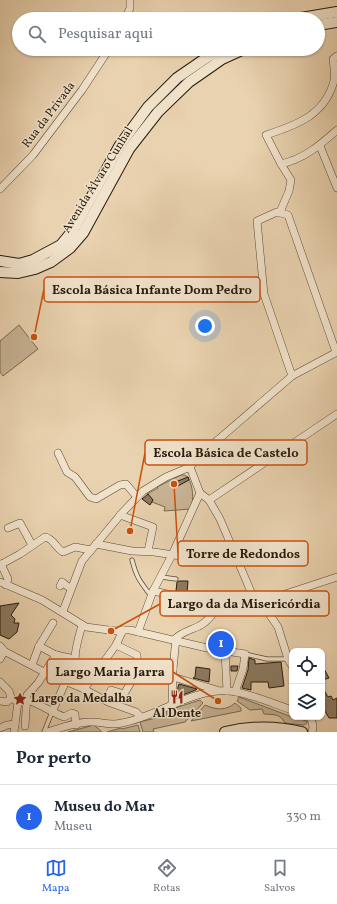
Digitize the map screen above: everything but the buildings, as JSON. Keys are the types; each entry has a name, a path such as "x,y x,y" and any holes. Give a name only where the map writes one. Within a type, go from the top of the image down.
{"main road":[{"path":"325,14 337,12"},
{"path":"325,24 337,22"},
{"name":"Avenida Álvaro Cunhal","path":"0,260 19,264 33,260 61,245 74,229 120,145 148,107 177,78 209,56"},
{"name":"Avenida Álvaro Cunhal","path":"0,272 18,273 35,269 52,262 70,248 83,233 129,149 158,112 189,82 230,56"},
{"path":"225,732 270,727 302,732"}],"street":[{"path":"128,12 130,0"},
{"name":"Rua da Privada","path":"0,189 34,155 82,90 104,56"},
{"path":"280,212 289,191 291,180 266,135 288,128 314,114 328,96 334,80 333,60 337,56"},
{"path":"281,164 294,161 320,146 337,130"},
{"path":"320,146 337,188"},
{"path":"62,611 82,561 143,491 166,477 190,466 198,457 292,376 336,352 288,215 278,212 257,221 264,294 292,376"},
{"path":"209,500 337,414"},
{"path":"58,453 67,472 75,477 90,497 96,499 120,485 126,484 137,497"},
{"path":"190,466 200,492 209,500 220,518 236,556 258,601 278,627 288,659"},
{"path":"138,632 152,594 172,555 200,492"},
{"path":"120,516 153,528 148,551"},
{"path":"8,528 20,523 32,545"},
{"path":"231,692 243,669 245,654 138,632 122,630 116,631 82,625 62,611 5,582 1,564 20,554 45,537 50,538 58,549 64,552 75,547 94,547 148,551 201,559 223,559 236,556"},
{"path":"152,594 221,603 258,601 337,577"},
{"path":"60,586 62,582 71,589"},
{"path":"172,705 176,638 179,635 200,626 221,603"},
{"path":"32,665 39,646 53,623"},
{"path":"82,625 75,659 76,667 79,672 90,680"},
{"path":"84,689 116,645 122,630"},
{"path":"107,702 111,690 124,694 136,672 138,665 137,655 116,645"},
{"path":"39,646 56,655 75,659"},
{"path":"0,659 2,648 44,672 84,689 107,702 136,712 141,717"},
{"path":"225,651 231,692"},
{"path":"25,726 27,695 38,683 56,655"},
{"path":"138,665 173,669"},
{"path":"173,677 219,691 231,692 289,709"},
{"path":"52,712 66,681"},
{"path":"0,682 9,691 14,700 14,732"},
{"path":"47,732 93,722 111,725 124,723 207,693 219,691"},
{"path":"0,701 7,702 14,700 27,700 40,704 52,712 64,717 72,713 75,714 76,725"},
{"path":"312,720 312,732"},
{"path":"0,728 15,724"}],"lane":[{"path":"132,560 138,579 152,594"},
{"path":"161,577 176,580"},
{"path":"245,654 267,659 288,659"},
{"path":"44,732 52,712"}],"shaded area":[{"path":"19,325 38,349 3,376 0,372 0,341"},
{"path":"181,475 188,477 191,485 193,497 191,509 164,511 165,507 152,502 153,500 147,494 158,488 157,487"},
{"path":"239,697 289,716 289,720 303,720 307,721 307,723 304,725 285,723 279,716 264,714 262,709 250,710 237,701"},
{"path":"200,700 203,703 185,722 153,729 154,732 143,732 140,722 167,715 166,711"},
{"path":"235,703 241,708 241,711 191,721 205,705 221,709 232,706"},
{"path":"94,725 102,732 68,732"},
{"path":"138,725 140,732 107,732 121,728"}],"place":[{"name":"Escola Básica Infante Dom Pedro","path":"34,337"},
{"name":"Torre de Redondos","path":"174,484"},
{"name":"Escola Básica de Castelo","path":"130,531"},
{"name":"Largo da da Misericórdia","path":"111,631"},
{"name":"Museu do Mar","path":"221,644"},
{"name":"Al Dente","path":"177,697"},
{"name":"Largo da Medalha","path":"20,699"},
{"name":"Largo Maria Jarra","path":"218,701"}]}
